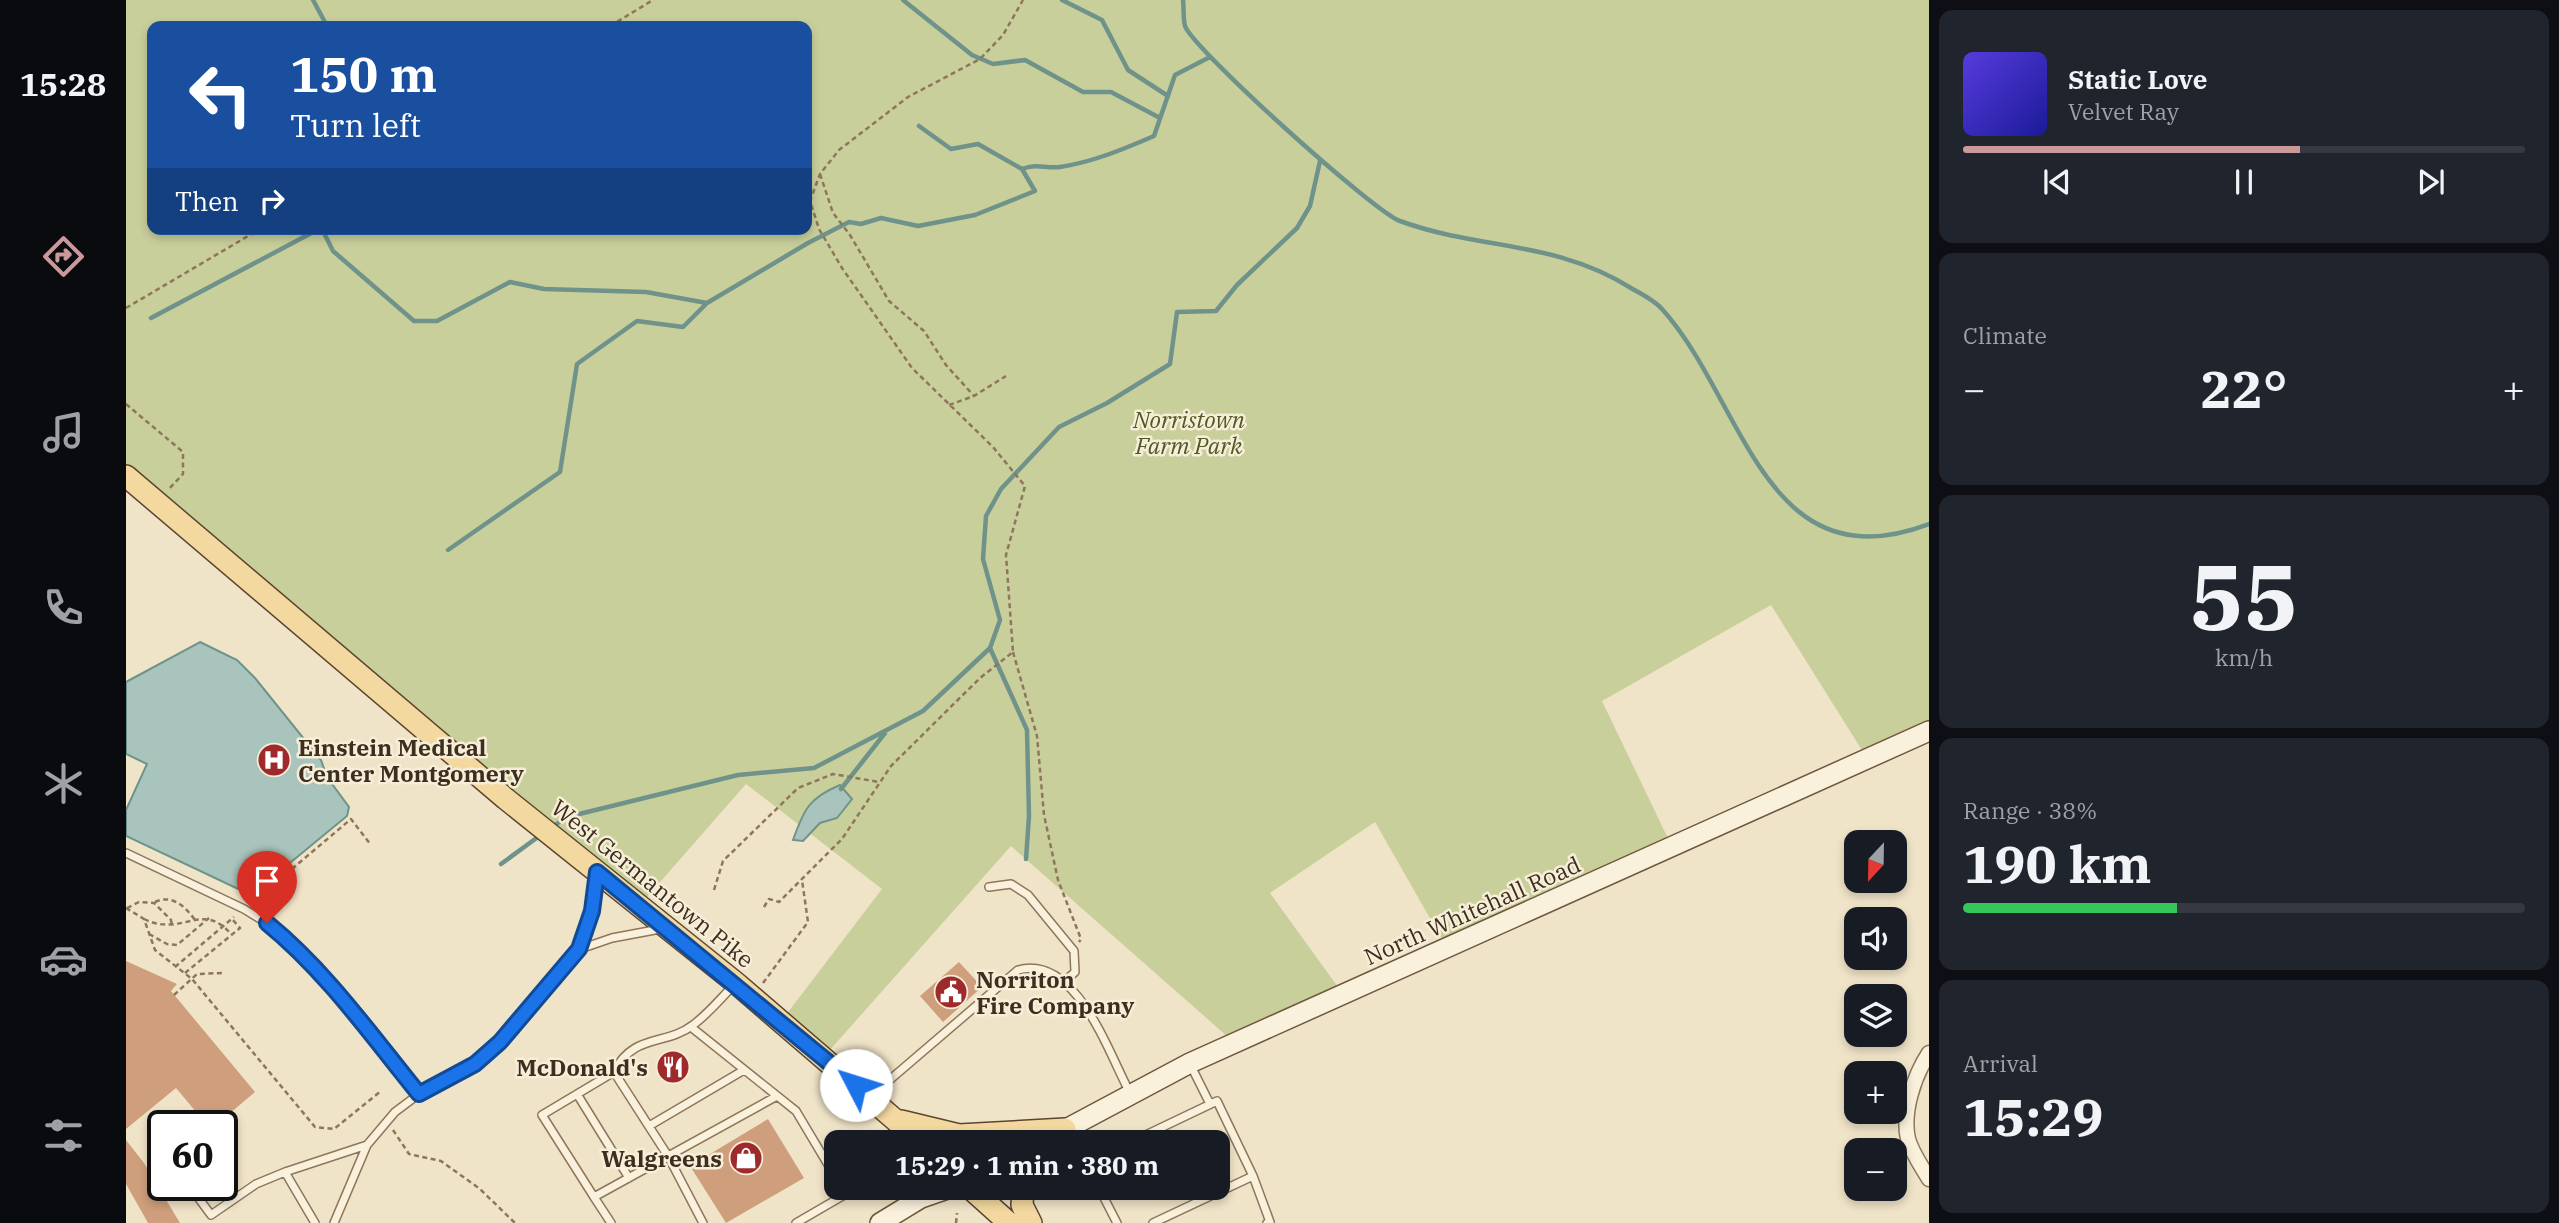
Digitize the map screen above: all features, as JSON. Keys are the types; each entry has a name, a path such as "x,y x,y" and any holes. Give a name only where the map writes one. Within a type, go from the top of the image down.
{"main road":[{"name":"West Germantown Pike","path":"131,484 157,503 506,799 744,990 908,1130"},
{"name":"North Whitehall Road","path":"1070,1130 1190,1063 1929,731"},
{"path":"898,1121 943,1130"},
{"path":"880,1223 918,1200"},
{"path":"983,1200 1009,1223"},
{"path":"1022,1200 1031,1223"}],"street":[{"path":"1929,1053 1916,1079 1908,1126 1913,1151 1929,1179"}],"lane":[{"path":"126,853 244,909 293,944 419,1094"},
{"path":"334,1223 367,1144 419,1094 484,1056 579,949 592,911 597,872"},
{"path":"989,887 1011,884 1028,895 1074,951 1075,972 1066,981"},
{"path":"579,949 612,938 668,927"},
{"path":"870,1097 1018,970 1039,968 1066,981 1079,997 1132,1097"},
{"path":"611,1223 542,1115 614,1072 621,1059 638,1045 691,1027 744,990"},
{"path":"691,1027 796,1111 824,1158"},
{"path":"1190,1063 1210,1104"},
{"path":"649,1126 744,1070"},
{"path":"614,1072 668,1156 704,1223"},
{"path":"577,1094 629,1178"},
{"path":"594,1197 776,1096"},
{"path":"1156,1130 1217,1101 1253,1177 1270,1222 1267,1223"},
{"path":"238,1196 256,1184 285,1172 367,1144"},
{"path":"285,1172 316,1223"},
{"path":"1153,1223 1253,1177"},
{"path":"796,1223 836,1200"},
{"path":"1106,1200 1117,1223"},
{"path":"201,1201 211,1215 231,1201"}],"path":[{"path":"618,21 653,0"},
{"path":"812,196 820,174 839,150 908,97 980,60 1003,34 1023,0"},
{"path":"820,174 833,212 850,235 889,301 923,331 946,365 974,396"},
{"path":"812,207 819,229 912,368 1001,456 1025,486 1006,555 1013,652 1038,736 1044,815 1058,880 1081,939 1074,951"},
{"path":"126,308 250,235"},
{"path":"948,405 974,396 1006,376"},
{"path":"126,404 184,456 183,474 157,503"},
{"path":"764,906 769,899 779,902 802,880 842,839 891,765 960,697 1013,652"},
{"path":"714,890 723,861 798,788 833,774 879,782"},
{"path":"175,967 351,819 371,845"},
{"path":"744,990 808,922 802,880"},
{"path":"127,908 139,902 154,903 165,898 187,908 195,920"},
{"path":"154,903 171,920 173,926"},
{"path":"127,908 144,919 173,926 209,918 231,934"},
{"path":"149,934 167,944 177,945 209,918"},
{"path":"144,919 155,950 192,978 315,1127 334,1129 381,1091"},
{"path":"185,973 240,928 232,919"},
{"path":"174,995 197,974 223,973"},
{"path":"385,1124 399,1135 409,1154 441,1161 480,1189 515,1223"},
{"path":"956,1223 957,1213"}],"green space":[{"name":"Norristown Farm Park","path":"126,0 1929,0 1929,737 1870,763 1771,605 1602,701 1676,855 1443,941 1375,822 1270,893 1343,994 1228,1037 1011,846 821,1060 782,1020 882,889 746,784 640,905 126,468"}],"water":[{"path":"200,642 237,660 255,678 321,760 327,777 349,807 347,816 251,895 126,836 126,810 147,764 126,754 126,682"},
{"path":"840,785 852,799 837,818 820,823 803,841 793,840 801,820 814,800"}],"building":[{"path":"126,961 177,984 171,991 255,1092 234,1110 194,1110 176,1088 126,1129"},
{"name":"Norriton Fire Company","path":"959,962 982,987 943,1022 920,996"},
{"path":"768,1119 804,1178 726,1223 690,1166"},
{"path":"126,1140 147,1168 147,1201 167,1201 180,1223 148,1223 126,1184"}],"waterway":[{"path":"313,0 324,21"},
{"path":"903,0 972,55 993,64 1025,60 1083,92 1111,92 1160,118"},
{"path":"1062,0 1102,20 1128,70 1168,96"},
{"path":"1183,0 1185,26 1195,41 1286,129 1384,211 1400,221 1429,230 1574,261 1602,273 1655,303 1691,347 1739,434 1765,474 1794,507 1829,530 1874,536 1929,524"},
{"path":"325,235 333,251 414,321 437,321 510,282 544,289 646,292 707,303 849,222 861,224 881,218 918,226 975,215 1035,191 1022,169 1032,166 1060,167 1084,162 1154,136 1175,75 1210,57"},
{"path":"919,126 951,149 978,144 1022,169"},
{"path":"552,827 567,817 738,775 814,768 923,711 990,648 1000,620 983,559 986,516 1001,489 1059,427 1107,403 1170,364 1177,312 1216,311 1237,285 1297,228 1310,206 1320,161"},
{"path":"151,318 308,235"},
{"path":"448,550 560,472 577,364 637,321 683,327 707,303"},
{"path":"990,648 1027,730 1029,816 1026,859"},
{"path":"841,789 885,733"},
{"path":"501,864 542,834"}],"place":[{"name":"Einstein Medical Center Montgomery","path":"274,760"},
{"name":"Norriton Fire Company","path":"951,992"},
{"name":"McDonald's","path":"673,1067"},
{"name":"Walgreens","path":"746,1158"}],"route":[{"path":"267,923 293,944 351,1009 419,1094 475,1064 500,1042 579,949 592,911 597,872 668,927 856,1085"}]}
